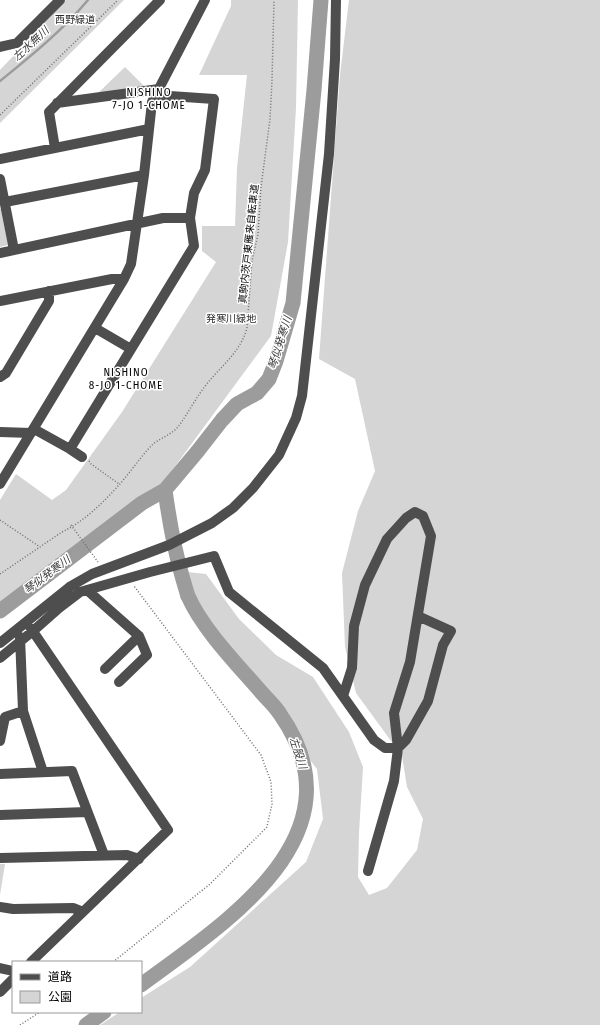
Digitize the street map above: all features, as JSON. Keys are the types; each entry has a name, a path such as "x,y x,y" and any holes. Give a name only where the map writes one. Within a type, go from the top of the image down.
{"street":[{"path":"0,47 17,43 60,0"},
{"path":"55,148 49,112 160,0"},
{"path":"2,479 95,328 124,279 131,264 144,175 152,102 206,0"},
{"path":"0,643 71,586 92,574 169,545 212,523 233,508 252,488 278,455 296,418 302,396 329,154 335,59 336,0"},
{"path":"57,103 157,92 214,99 205,170 194,193 190,218 194,246 70,449"},
{"path":"0,159 149,129"},
{"path":"5,202 144,175"},
{"path":"0,179 14,250"},
{"path":"0,253 163,218 190,218"},
{"path":"0,301 112,279 124,279"},
{"path":"0,376 6,373 49,301 49,291"},
{"path":"95,328 131,349"},
{"path":"0,432 32,431 84,457"},
{"path":"343,696 352,668 354,626 365,586 387,539 406,518 415,512 423,516 430,536 410,662 394,713 398,748 394,781 368,871"},
{"path":"0,658 80,592 214,556 229,592 323,668 374,740 385,748 398,748 406,740 428,701 443,645 451,632 418,616"},
{"path":"87,590 139,636 147,655 119,682"},
{"path":"27,622 168,830 31,961"},
{"path":"18,629 21,641 23,711 43,772"},
{"path":"105,668 139,636"},
{"path":"0,741 5,717 23,711"},
{"path":"0,774 72,771 104,855"},
{"path":"0,815 87,812"},
{"path":"0,858 127,855 139,859"},
{"path":"0,907 13,909 74,908 83,912"},
{"path":"0,968 12,971"},
{"path":"0,992 12,980"}],"path":[{"path":"0,116 118,0"},
{"name":"真駒内茨戸東雁来自転車道","path":"0,574 98,507 120,484 151,446 177,428 204,388 241,346 247,328 252,262 258,234 261,187 270,119 274,0"},
{"path":"84,457 91,464 120,484"},
{"path":"0,520 40,547"},
{"path":"72,526 98,562"},
{"path":"114,961 210,884 267,827 272,804 271,782 261,755 129,578"},
{"path":"20,1025 38,1013"}],"green space":[{"name":"西野緑道","path":"66,0 124,0 0,123 0,70"},
{"name":"発寒川緑地","path":"231,0 298,0 296,108 288,242 271,336 162,484 0,606 0,500 16,474 52,500 66,490 122,412 216,262 202,251 202,226 235,226 237,168 247,75 199,75 231,6"},
{"path":"349,0 600,0 600,1025 100,1025 118,1013 142,1013 142,997 190,967 306,862 323,819 317,769 272,711 248,668 211,635 180,598 178,571 206,574 239,619 276,655 313,677 349,732 363,767 358,877 369,895 387,888 417,850 423,819 407,787 402,756 356,693 345,647 342,573 358,511 375,471 355,379 319,359 340,75"},
{"path":"125,67 146,88 96,95"},
{"path":"0,209 8,245 0,247"},
{"path":"0,864 5,864 0,895"}],"waterway":[{"name":"左水無川","path":"0,81 57,32 88,0"},
{"name":"琴似発寒川","path":"0,611 142,503 165,490 222,420 237,404 257,393 269,379 276,361 293,303 314,90 321,0"},
{"name":"左股川","path":"142,984 211,933 245,903 274,871 296,836 306,799 302,758 280,714 212,634 203,622 188,596 174,544 165,490"},
{"name":"左股川","path":"86,1025 103,1013"}],"district":[{"name":"NISHINO 7-JO 1-CHOME","path":"149,98"},
{"name":"NISHINO 8-JO 1-CHOME","path":"126,378"}]}
